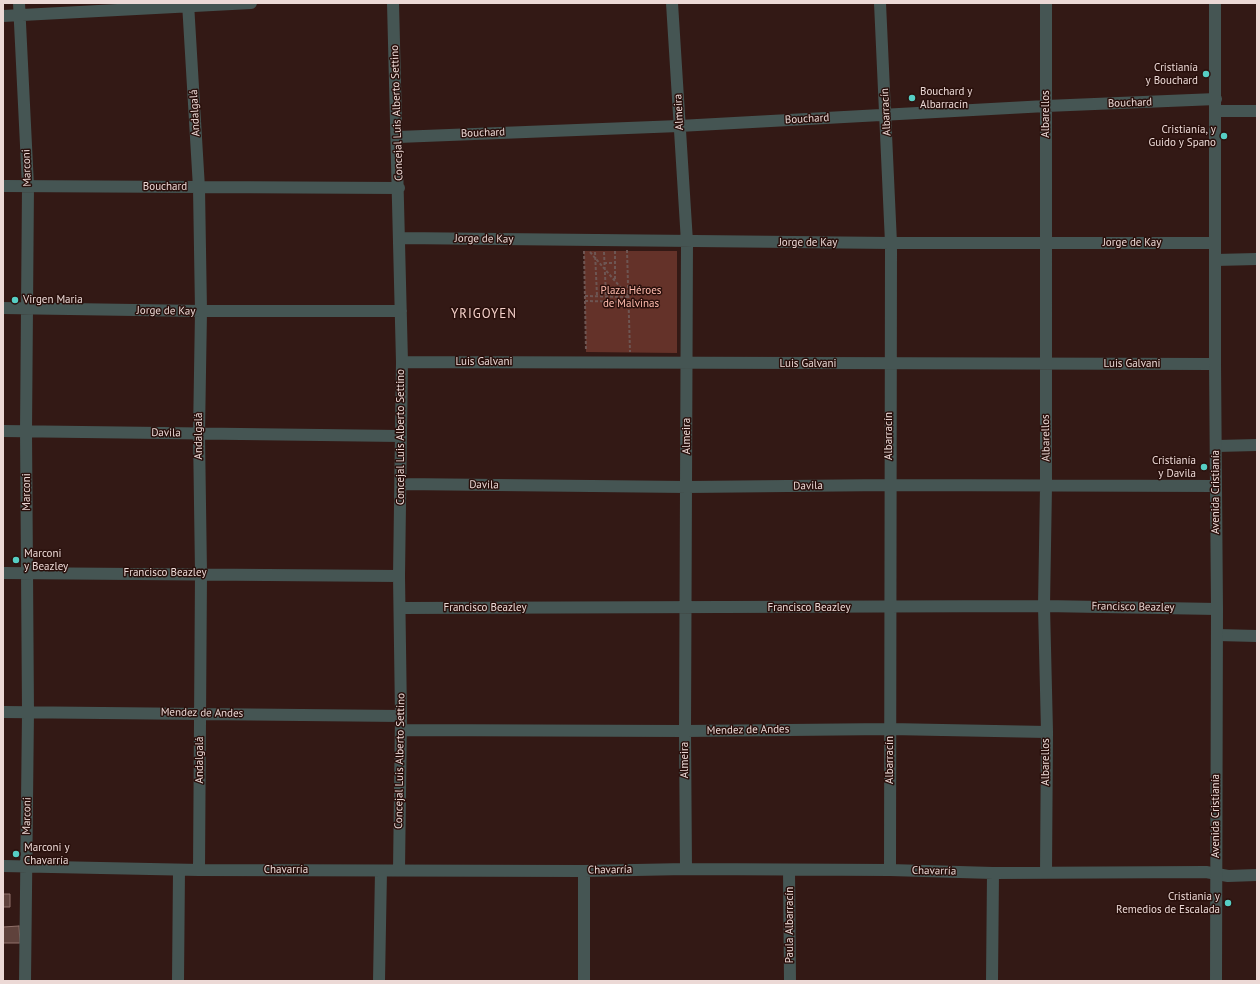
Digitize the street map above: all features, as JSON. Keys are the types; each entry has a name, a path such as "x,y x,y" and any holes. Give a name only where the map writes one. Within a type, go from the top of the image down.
{"street":[{"name":"Marconi","path":"19,3 28,186 26,431 28,712 25,981"},
{"path":"3,16 188,4 251,3"},
{"name":"Concejal Luis Alberto Settino","path":"393,3 398,137 402,362 399,576 401,716 399,870"},
{"name":"Almeira","path":"672,3 687,242 688,364 685,731 686,869"},
{"name":"Albarracín","path":"880,3 891,243 889,485 890,870"},
{"name":"Albarellos","path":"1046,3 1046,487 1044,606 1047,732 1046,872"},
{"name":"Avenida Cristianía","path":"1215,3 1215,486 1217,609 1216,981"},
{"name":"Andalgalá","path":"188,4 199,188 201,311 199,434 201,573 199,870"},
{"name":"Bouchard","path":"398,137 679,126 1046,106 1216,105 1257,111"},
{"name":"Bouchard","path":"3,186 399,188"},
{"name":"Jorge de Kay","path":"400,238 687,242 1215,243"},
{"path":"1216,260 1257,259"},
{"name":"Jorge de Kay","path":"3,308 201,311 401,311"},
{"name":"Luis Galvani","path":"402,362 630,362 688,364 1215,364"},
{"name":"Davila","path":"3,431 400,436"},
{"path":"1216,446 1257,445"},
{"name":"Davila","path":"401,484 687,487 889,485 1046,487 1215,486"},
{"name":"Francisco Beazley","path":"3,573 201,573 399,576"},
{"name":"Francisco Beazley","path":"400,608 686,609 1044,606 1217,609"},
{"path":"1217,635 1257,636"},
{"name":"Mendez de Andes","path":"3,712 401,716"},
{"name":"Mendez de Andes","path":"401,730 685,731 890,728 1047,732"},
{"name":"Chavarría","path":"3,866 179,870 584,871 686,869 890,870 993,873 1206,872 1228,876 1257,875"},
{"path":"178,981 179,870"},
{"name":"Paula Albarracín","path":"790,870 790,981"},
{"path":"379,981 381,871"},
{"path":"584,871 584,981"},
{"path":"992,981 993,873"}],"path":[{"path":"596,241 595,257 597,296"},
{"path":"596,241 595,257 628,297"},
{"path":"596,241 604,263 606,296"},
{"path":"596,241 615,263 615,281"},
{"path":"587,362 585,296 596,241"},
{"path":"627,241 630,362"},
{"path":"604,263 615,263"},
{"path":"585,296 628,297"},
{"path":"585,301 629,302"}],"green space":[{"name":"Plaza Héroes de Malvinas","path":"584,251 677,251 677,353 586,352"}],"building":[{"path":"3,894 10,894 10,907 3,907"},
{"path":"19,926 20,943 3,943 3,927"}],"place":[{"name":"Cristianía y Bouchard","path":"1206,74"},
{"name":"Bouchard y Albarracín","path":"912,98"},
{"name":"Cristianía, y Guido y Spano","path":"1224,136"},
{"name":"Virgen Maria","path":"15,300"},
{"name":"Cristianía y Davila","path":"1204,467"},
{"name":"Marconi y Beazley","path":"16,560"},
{"name":"Marconi y Chavarría","path":"16,854"},
{"name":"Cristiania y Remedios de Escalada","path":"1228,903"}],"district":[{"name":"YRIGOYEN","path":"484,314"}]}
